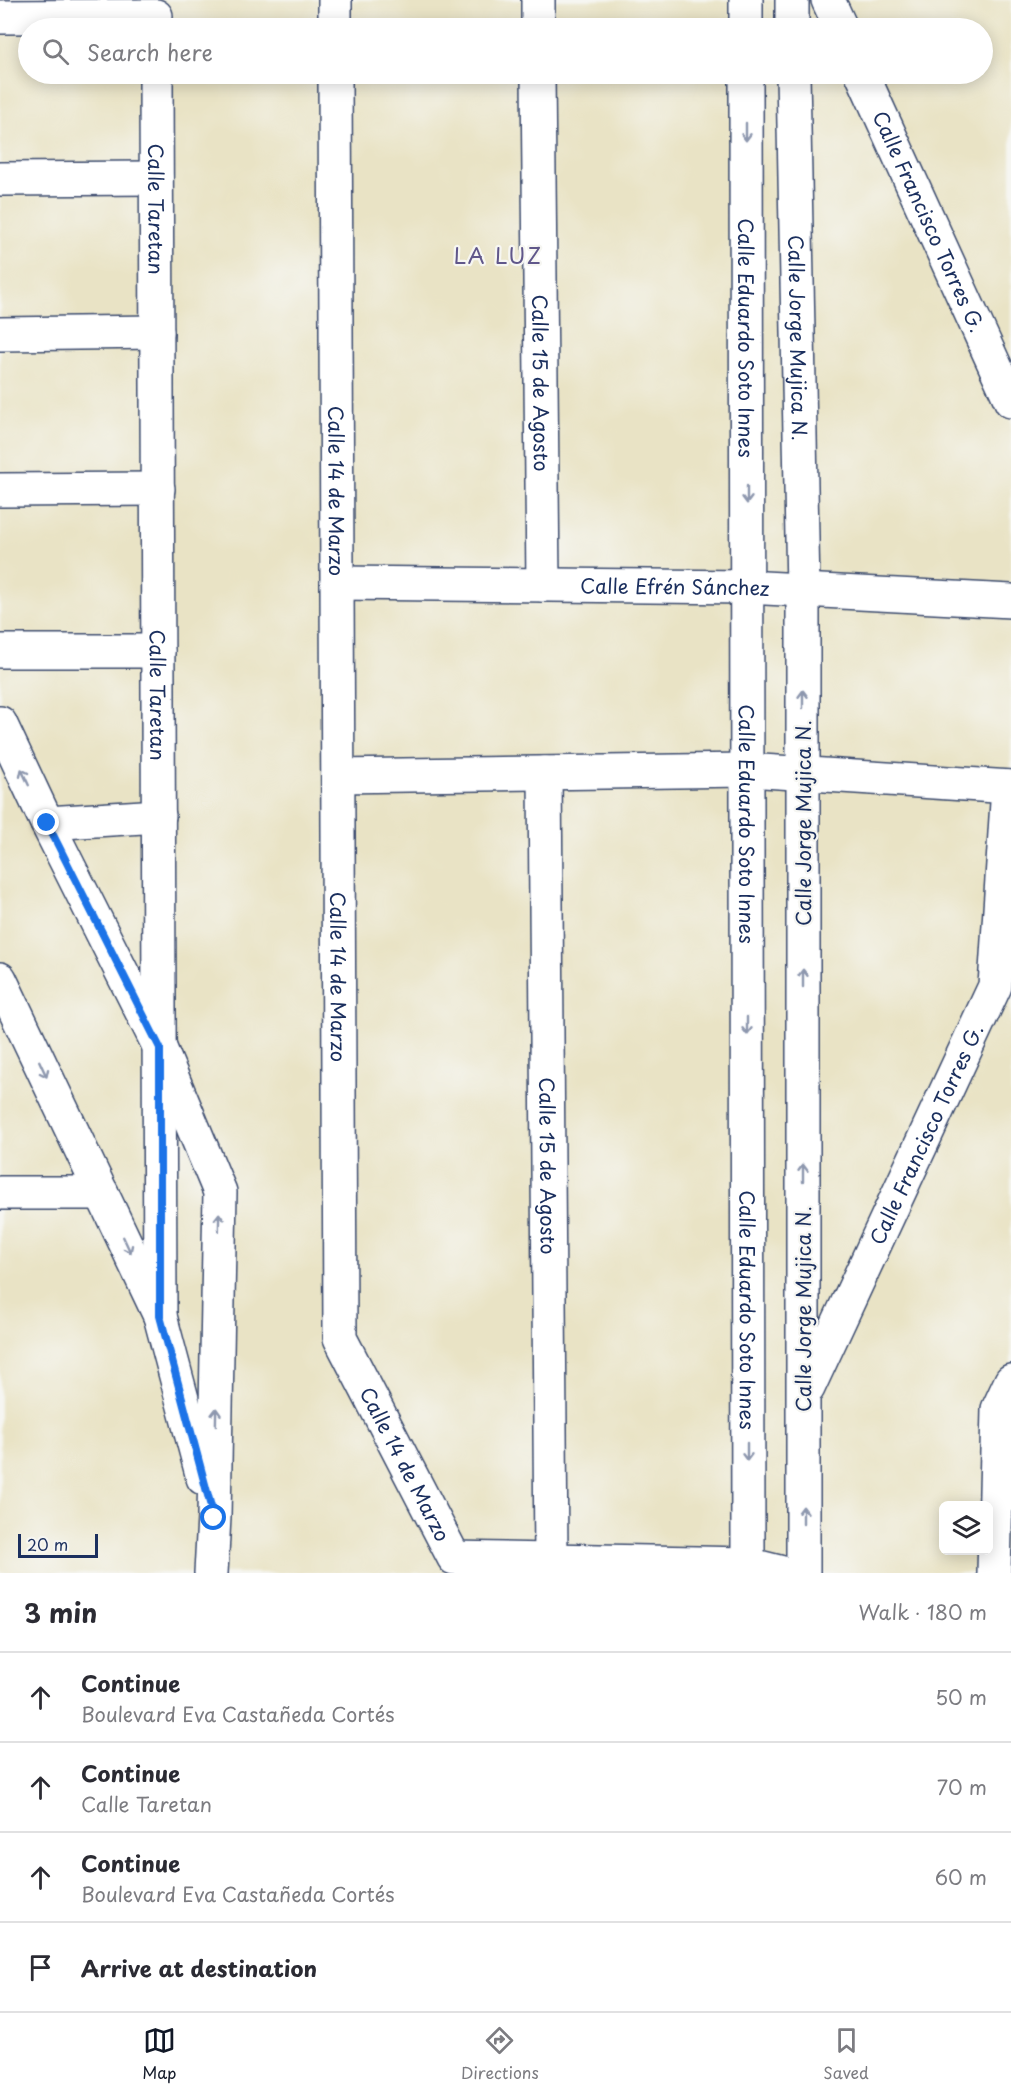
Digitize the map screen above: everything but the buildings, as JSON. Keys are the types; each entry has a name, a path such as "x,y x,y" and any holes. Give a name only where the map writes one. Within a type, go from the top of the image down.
{"street":[{"path":"335,0 335,18"},
{"path":"538,0 538,18"},
{"path":"746,0 746,18"},
{"path":"792,0 792,18"},
{"path":"828,0 836,18"},
{"path":"0,17 156,15"},
{"name":"Calle Taretan","path":"156,84 160,1316"},
{"name":"Calle 14 de Marzo","path":"335,84 340,1338 454,1558 551,1560 747,1569 783,1573"},
{"name":"Calle 15 de Agosto","path":"538,84 543,585"},
{"name":"Calle Eduardo Soto Innes","path":"746,84 747,1569"},
{"name":"Calle Jorge Mujica N.","path":"793,84 803,590 803,1573"},
{"name":"Calle Francisco Torres G.","path":"867,84 1011,401"},
{"path":"0,179 156,178"},
{"path":"0,333 157,332"},
{"path":"0,490 158,489"},
{"name":"Calle Efrén Sánchez","path":"337,583 747,587 1011,601"},
{"path":"0,651 158,651"},
{"path":"0,723 47,823 160,1048 220,1192 211,1573"},
{"path":"338,776 747,770 1009,787"},
{"name":"Calle 15 de Agosto","path":"545,773 551,1560"},
{"name":"Calle Francisco Torres G.","path":"803,1398 995,986 1009,787"},
{"path":"47,823 159,816"},
{"path":"0,979 13,1032 102,1193 160,1316 214,1518"},
{"path":"0,1193 102,1193"},
{"path":"994,1573 998,1408 1011,1381"}],"district":[{"name":"LA LUZ","path":"498,254"}],"route":[{"path":"47,823 160,1048 160,1316 214,1518"}]}
